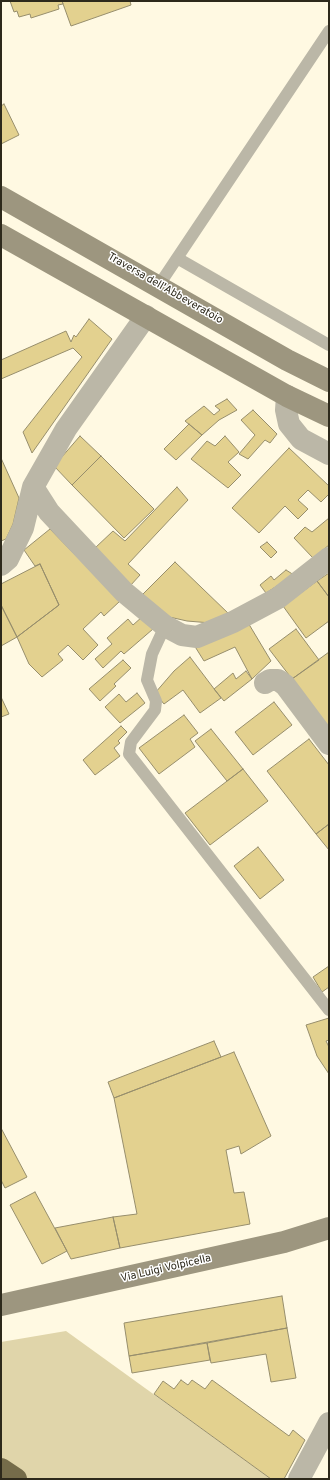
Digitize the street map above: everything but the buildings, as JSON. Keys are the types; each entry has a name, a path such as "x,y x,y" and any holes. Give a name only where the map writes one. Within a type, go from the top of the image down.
{"highway":[{"path":"1,1469 16,1479"}],"street":[{"name":"Traversa dell'Abbeveratoio","path":"1,197 159,285 288,360 329,381"},
{"path":"1,235 288,396 329,416"},
{"path":"1,565 8,559 23,528 33,488 66,429 146,316"},
{"path":"288,396 286,410 289,424 301,439 329,454"},
{"path":"33,488 49,512 124,592 165,626 182,634 197,637 233,622 278,598 329,558"},
{"path":"265,683 270,680 278,680 285,685 329,744"},
{"name":"Via Luigi Volpicella","path":"1,1306 284,1242 329,1228"},
{"path":"300,1479 329,1423"}],"lane":[{"path":"159,285 329,31"},
{"path":"177,258 329,345"},
{"path":"165,626 152,654 147,680 156,701 155,710 131,742 129,754 329,1010"}],"shaded area":[{"path":"66,1331 271,1479 27,1479 1,1462 1,1342"}]}
